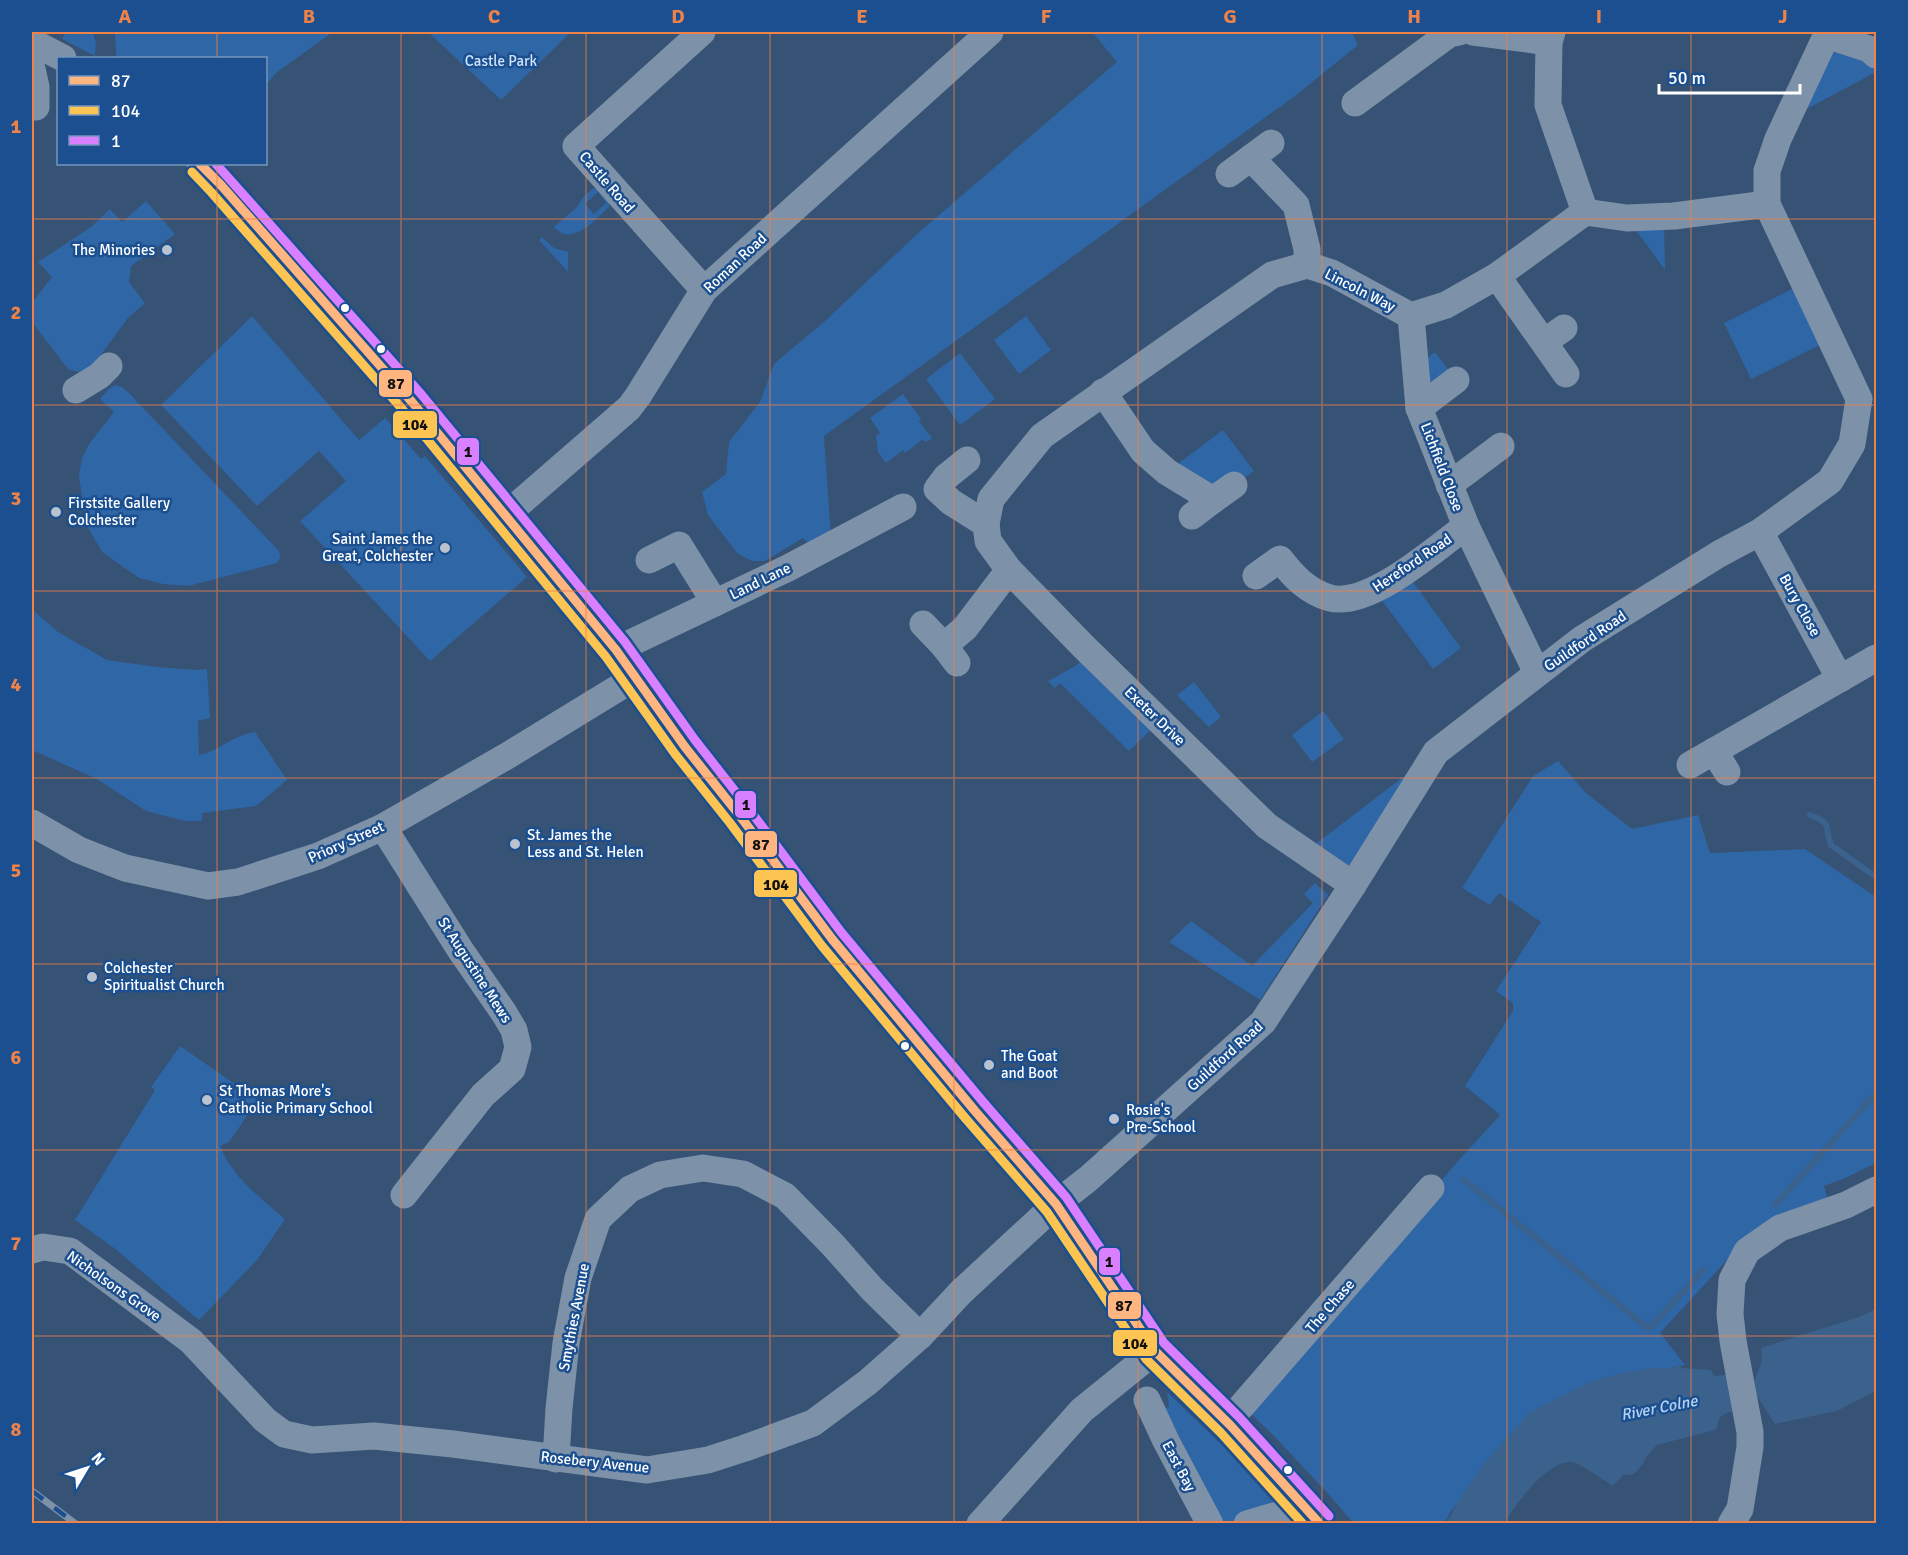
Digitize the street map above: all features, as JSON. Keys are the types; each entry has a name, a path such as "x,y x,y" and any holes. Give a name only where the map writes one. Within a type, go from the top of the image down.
{"street":[{"name":"Castle Road","path":"702,32 576,146 704,290"},
{"name":"Roman Road","path":"506,515 629,408 704,290 990,32"},
{"path":"1355,103 1371,77 1449,34 1459,32"},
{"path":"1473,32 1550,37 1548,105 1585,212 1636,218 1674,216 1767,204"},
{"path":"1827,33 1876,55"},
{"name":"Guildford Road","path":"1056,1204 1080,1187 1263,1022 1353,885 1436,752 1582,639 1760,532 1830,481 1852,444 1868,398 1767,204 1767,171 1778,139 1827,33"},
{"path":"32,42 61,57"},
{"path":"32,69 36,87 34,110"},
{"path":"34,110 57,86"},
{"path":"1230,174 1261,150 1296,205 1307,249 1307,265"},
{"path":"201,165 394,381 616,651 819,923 975,1112 1056,1204 1155,1351 1227,1423 1320,1524"},
{"name":"Lincoln Way","path":"986,524 991,499 1042,436 1272,275 1307,265 1332,273 1411,316 1446,305 1497,276 1585,212"},
{"path":"1497,276 1554,335 1566,374"},
{"name":"Lichfield Close","path":"1411,316 1419,408 1466,526"},
{"path":"75,390 99,376 108,366"},
{"name":"Lichfield Close","path":"1419,408 1456,380"},
{"path":"1103,392 1143,451 1167,472 1224,492 1192,516"},
{"path":"1449,485 1501,446"},
{"path":"967,460 946,477 937,489 951,502 986,524"},
{"name":"Land Lane","path":"616,651 868,527 903,507"},
{"name":"Exeter Drive","path":"986,524 988,541 1009,570 1083,646 1267,826 1353,885"},
{"name":"Hereford Road","path":"1256,576 1288,553 1293,576 1314,591 1332,598 1350,598 1375,591 1466,526 1537,673"},
{"name":"Bury Close","path":"1760,532 1840,679"},
{"path":"649,560 679,545 715,603"},
{"path":"923,624 950,654 965,628 1009,570"},
{"path":"1690,765 1721,762 1840,679 1876,658"},
{"name":"Priory Street","path":"32,823 79,850 124,868 208,886 238,882 347,844 383,826 507,756 636,677"},
{"name":"St Augustine Mews","path":"383,826 461,951 504,1013 513,1030 518,1047 512,1069 415,1162 404,1195"},
{"name":"Smythies Avenue","path":"556,1459 558,1408 566,1343 578,1278 598,1219 630,1189 660,1175 703,1168 743,1174 785,1196 872,1289 920,1336"},
{"name":"The Chase","path":"1227,1423 1431,1188"},
{"path":"1731,1524 1740,1509 1750,1447 1750,1432 1730,1314 1732,1280 1747,1251 1780,1228 1846,1205 1876,1190"},
{"name":"Rosebery Avenue","path":"191,1341 265,1420 284,1434 312,1440 374,1436 453,1444 647,1470 708,1460 813,1423 868,1382 920,1336 961,1292 1056,1204"},
{"name":"Nicholsons Grove","path":"32,1250 43,1247 70,1251 191,1341"},
{"path":"980,1524 1082,1410 1155,1351"},
{"name":"East Bay","path":"1153,1403 1166,1441 1210,1524"},
{"path":"1247,1524 1288,1512 1301,1504"}],"green space":[{"path":"66,32 93,32 96,43 95,56 62,39"},
{"path":"115,32 333,32 276,73 267,84 267,57 116,57"},
{"name":"Castle Park","path":"428,32 571,32 501,100"},
{"path":"1092,32 1352,32 1358,45 1295,96 824,436 831,537 810,545 803,538 765,561 752,561 737,553 708,515 702,492 726,474 729,442 760,402 774,364 825,321 917,234 1117,62"},
{"path":"1826,35 1876,55 1876,72 1786,120"},
{"path":"598,185 610,198 609,207 591,224 576,233 561,233 554,227 577,207 584,196","holes":["598,192 606,203 594,214 585,204"]},
{"path":"146,201 175,234 131,266 129,282 145,303 128,318 92,367 80,372 68,369 32,322 32,303 52,277 38,262 91,227 110,209 122,222"},
{"path":"1664,216 1665,270 1627,218"},
{"path":"542,237 554,248 568,252 568,272 539,240"},
{"path":"1804,283 1832,339 1751,379 1724,323"},
{"path":"252,316 359,440 385,418 421,459 425,456 527,577 430,661 300,521 346,481 319,451 257,506 161,405"},
{"path":"1026,316 1051,350 1019,374 994,340"},
{"path":"1435,352 1456,380 1419,408 1415,367"},
{"path":"960,353 995,399 960,425 926,379"},
{"path":"115,385 129,393 278,550 280,557 277,563 188,586 163,584 139,578 102,552 86,524 79,476 82,458 89,444 114,412 100,399"},
{"path":"903,394 932,438 926,442 923,439 905,453 903,450 886,463 878,452 876,436 880,433 870,418"},
{"path":"1223,430 1254,471 1213,500 1167,472"},
{"path":"1405,571 1461,648 1433,669 1375,591"},
{"path":"32,609 58,632 107,660 157,667 207,669 210,718 198,721 199,755 255,732 287,780 256,806 202,813 202,821 185,821 146,811 97,779 32,750"},
{"path":"1090,652 1160,721 1129,751 1060,683 1055,688 1048,681 1077,665"},
{"path":"1194,682 1221,717 1209,727 1177,695"},
{"path":"1323,711 1344,739 1312,762 1292,735"},
{"path":"1436,752 1353,885 1305,852"},
{"path":"1558,761 1586,793 1632,829 1698,815 1710,853 1805,849 1876,897 1876,1163 1824,1186 1828,1200 1738,1248 1660,1333 1685,1365 1672,1367 1674,1368 1529,1415 1451,1511 1445,1523 1353,1523 1275,1437 1247,1410 1458,1161 1500,1115 1465,1086 1513,1011 1513,1003 1496,991 1541,922 1499,893 1490,905 1462,888 1533,776"},
{"path":"1315,883 1328,895 1260,1000 1169,942 1191,921 1252,966 1313,903 1304,894"},
{"path":"180,1046 258,1100 229,1142 220,1146 232,1168 240,1177 285,1219 258,1259 199,1320 114,1248 75,1220 155,1090 151,1087"},
{"path":"1167,1392 1221,1444 1276,1505 1280,1523 1221,1523 1165,1408 1169,1407"}],"water":[{"path":"1876,1309 1876,1391 1837,1411 1775,1424 1752,1388 1762,1360 1761,1348 1859,1317"},
{"name":"River Colne","path":"1676,1365 1681,1368 1711,1370 1714,1376 1732,1374 1740,1409 1722,1416 1715,1430 1657,1445 1634,1474 1623,1475 1613,1486 1575,1463 1563,1463 1543,1475 1533,1485 1516,1505 1505,1523 1446,1524 1457,1503 1484,1464 1530,1412 1592,1381 1627,1372 1674,1368"}],"waterway":[{"path":"1810,815 1826,824 1831,845 1876,877"},
{"path":"1775,1205 1876,1093"},
{"path":"1464,1180 1649,1329 1703,1270"}],"railway":[{"path":"32,1491 76,1524"}],"transit line":[{"name":"87","path":"201,165 412,402 616,650 685,747 832,939 975,1111 1056,1204 1155,1351 1230,1425 1320,1524"},
{"name":"1","path":"217,165 421,394 625,642 695,740 841,932 1066,1197 1164,1343 1239,1417 1329,1516"},
{"name":"104","path":"192,172 403,410 606,657 675,754 822,946 1047,1212 1146,1359 1221,1433 1303,1524"}],"place":[{"name":"The Minories","path":"167,250"},
{"name":"Firstsite Gallery Colchester","path":"56,512"},
{"name":"Saint James the Great, Colchester","path":"445,548"},
{"name":"St. James the Less and St. Helen","path":"515,844"},
{"name":"Colchester Spiritualist Church","path":"92,977"},
{"name":"The Goat and Boot","path":"989,1065"},
{"name":"St Thomas More's Catholic Primary School","path":"207,1100"},
{"name":"Rosie's Pre-School","path":"1114,1119"}]}
